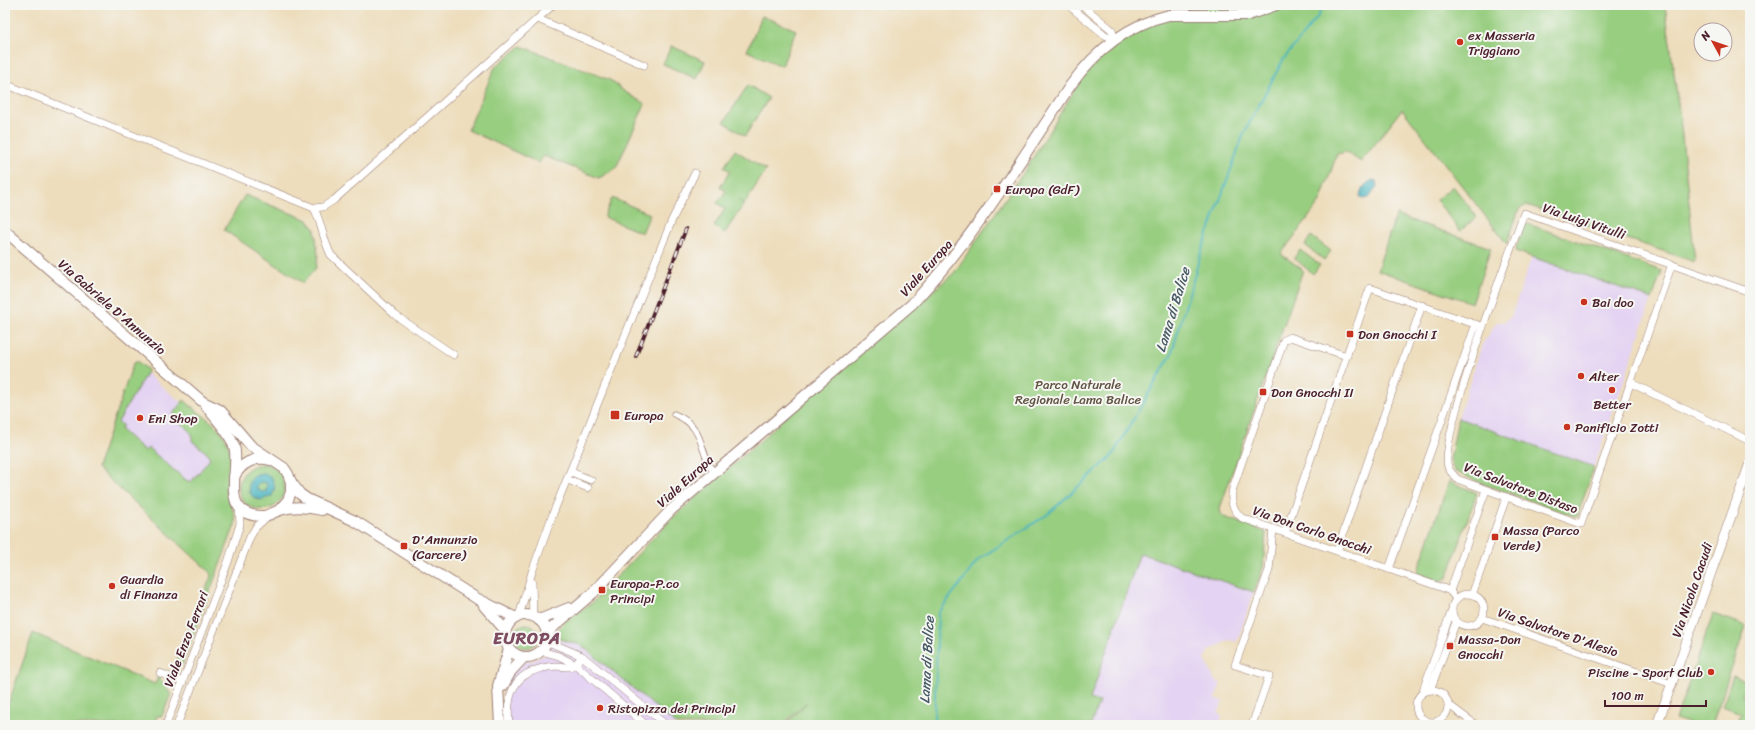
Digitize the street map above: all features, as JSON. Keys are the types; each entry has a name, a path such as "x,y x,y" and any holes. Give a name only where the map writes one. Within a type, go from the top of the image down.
{"main road":[{"name":"Viale Europa","path":"547,639 551,629 593,593 661,520 714,472 906,308 936,278 980,221 1083,68 1104,47 1114,39 1145,22 1169,15 1248,15 1276,5"},
{"name":"Via Gabriele D'Annunzio","path":"5,231 203,402"},
{"path":"203,402 220,410 251,446 284,468 291,482 300,494 307,499 346,516 366,527 476,598 517,617 536,618 546,631 547,639 541,651 530,657 518,656 509,649 505,640 508,626 517,617"},
{"path":"203,402 230,438 235,456 232,490 239,507 251,515 260,516 269,515 279,510 299,507 312,508 346,516"},
{"path":"234,478 241,467 246,463 259,459 272,461"},
{"path":"279,510 288,500 291,492 291,482"},
{"name":"Viale Europa","path":"536,618 572,607 593,593"},
{"path":"476,598 495,616 506,631"},
{"path":"500,725 500,680 509,649"},
{"path":"499,694 511,671 524,657"}],"street":[{"path":"5,84 314,208 323,207 334,200 553,5"},
{"path":"1068,5 1105,35 1114,39"},
{"path":"1082,5 1112,30 1114,39"},
{"path":"538,19 644,65"},
{"path":"517,617 532,572 570,472 672,220 695,173"},
{"path":"314,208 321,222 325,242 331,255 395,315 454,355"},
{"name":"Via Luigi Vitulli","path":"1480,325 1524,213 1750,292"},
{"name":"Via Salvatore Distaso","path":"1480,325 1456,411 1447,453 1448,467 1457,479 1581,524 1672,264"},
{"path":"1285,533 1370,288 1480,325 1389,569"},
{"path":"1337,551 1422,305"},
{"name":"Via Don Carlo Gnocchi","path":"1347,356 1290,337 1284,340 1231,494 1234,508 1242,518 1450,591"},
{"path":"1630,383 1750,441"},
{"path":"674,414 683,418 701,439 710,467 714,472"},
{"name":"Via Nicola Cacudi","path":"1657,725 1750,464"},
{"path":"570,472 591,480"},
{"path":"568,480 588,488"},
{"path":"1456,599 1450,591 1486,490"},
{"path":"1472,594 1506,498"},
{"name":"Viale Enzo Ferrari","path":"166,725 228,562 240,524 239,507"},
{"name":"Viale Enzo Ferrari","path":"177,725 238,566 256,527 269,515"},
{"path":"1252,725 1269,676 1235,665 1269,570 1273,529"},
{"path":"532,572 536,618"},
{"path":"1449,705 1447,714 1439,723 1423,722 1416,707 1416,702 1422,693 1456,599 1465,594 1472,594 1479,599 1482,603 1484,613 1479,622 1470,626 1465,626 1456,622"},
{"path":"1430,690 1456,622 1452,612"},
{"name":"Via Salvatore D'Alesio","path":"1482,618 1672,684"},
{"path":"547,639 582,656 666,725"},
{"path":"541,651 559,656 576,665 644,723 650,712"},
{"path":"509,725 509,700 514,685 521,678 538,669 558,666 569,667 576,665 582,656"},
{"path":"160,673 183,682"},
{"path":"1422,693 1430,690 1436,690 1445,695 1449,705 1476,725"}],"shaded area":[{"path":"1532,256 1652,299 1594,467 1458,418 1482,345 1497,322 1504,322 1511,317"},
{"path":"146,373 182,403 171,418 177,423 182,424 192,434 192,441 210,456 210,461 191,482 186,480 148,448 145,451 120,429 118,422"},
{"path":"1140,552 1254,592 1237,642 1229,640 1208,651 1205,659 1215,681 1221,683 1215,699 1223,701 1218,714 1222,716 1219,725 1091,725 1099,702 1090,699"},
{"path":"553,637 558,640 580,645 677,725 505,725 503,693 511,674 526,661 532,661 546,654"}],"green space":[{"name":"Parco Naturale Regionale Lama Balice","path":"1187,5 1665,5 1681,126 1695,262 1527,205 1519,209 1507,244 1402,109 1361,162 1346,152 1337,154 1320,202 1281,254 1303,270 1220,508 1221,514 1224,517 1266,532 1263,568 1254,592 1140,553 1090,699 1099,702 1091,725 785,725 807,702 782,725 677,725 581,645 555,638 556,632 564,622 592,603 670,520 759,442 803,400 954,273 1026,169 1082,78 1118,42"},
{"path":"762,16 796,30 782,66 747,51"},
{"path":"521,46 610,80 625,92 645,104 616,168 599,178 544,156 539,163 468,130 495,67"},
{"path":"671,46 705,61 697,79 663,64"},
{"path":"748,85 769,98 745,136 724,122"},
{"path":"735,150 766,170 745,203 739,200 744,204 724,234 714,226 725,209 717,203 726,191 720,187 730,171 724,167"},
{"path":"1453,186 1477,217 1460,231 1436,200"},
{"path":"245,195 308,220 315,230 318,255 316,268 303,283 224,230"},
{"path":"612,198 650,214 642,233 604,217"},
{"path":"1396,215 1491,248 1472,303 1377,270"},
{"path":"1525,223 1662,271 1652,299 1515,251"},
{"path":"1311,236 1331,251 1324,260 1305,245"},
{"path":"1300,250 1320,265 1313,274 1294,258"},
{"path":"137,361 148,370 118,422 123,426 120,429 145,451 148,448 186,480 191,482 210,459 208,454 192,441 192,434 182,424 177,423 171,418 184,400 215,425 226,440 230,449 231,461 226,484 226,492 234,512 235,525 182,665 174,667 212,574 97,468 133,364"},
{"path":"1458,418 1594,467 1577,517 1483,484 1454,471 1450,460"},
{"path":"265,464 275,468 281,475 284,483 284,492 281,500 275,506 267,509 257,509 248,506 242,500 239,492 239,484 242,476 247,470 255,465","holes":["257,474 275,491 258,500 249,492 252,477"]},
{"path":"1449,481 1477,493 1447,578 1440,581 1417,573"},
{"path":"260,482 264,482 266,483 266,491 260,492 257,489 257,485"},
{"name":"Piscine - Sport Club","path":"1713,614 1746,626 1712,725 1694,725 1676,719"},
{"path":"526,624 535,627 538,636 535,645 526,648 517,645 514,636 517,627"},
{"path":"33,633 155,684 158,677 171,694 162,716 157,716 154,725 5,725 5,713"},
{"path":"1733,676 1747,681 1742,696 1747,698 1750,688 1750,725 1737,725 1741,713 1722,706"}],"water":[{"path":"1372,180 1376,181 1377,187 1369,198 1363,199 1360,197 1362,189"},
{"path":"264,473 272,478 275,487 272,496 261,500 253,497 249,489 252,478","holes":["261,482 266,483 266,491 262,492 257,489 257,485"]}],"waterway":[{"name":"Lama di Balice","path":"934,725 938,613 979,559 1048,514 1112,456 1171,355 1201,253 1244,133 1283,60 1319,15 1322,5"}],"railway":[{"path":"636,356 686,229"}],"place":[{"name":"ex Masseria Triggiano","path":"1460,42"},
{"name":"Europa (GdF)","path":"997,189"},
{"name":"Bai doo","path":"1584,302"},
{"name":"Don Gnocchi I","path":"1350,334"},
{"name":"Alter","path":"1581,376"},
{"name":"Better","path":"1612,390"},
{"name":"Don Gnocchi II","path":"1263,392"},
{"name":"Europa","path":"615,415"},
{"name":"Eni Shop","path":"140,418"},
{"name":"Panificio Zotti","path":"1567,427"},
{"name":"Massa (Parco Verde)","path":"1495,537"},
{"name":"D'Annunzio (Carcere)","path":"404,546"},
{"name":"Guardia di Finanza","path":"112,586"},
{"name":"Europa-P.co Principi","path":"602,590"},
{"name":"Massa-Don Gnocchi","path":"1450,646"},
{"name":"Piscine - Sport Club","path":"1711,672"},
{"name":"Ristopizza dei Principi","path":"600,708"}],"district":[{"name":"EUROPA","path":"527,638"}]}
